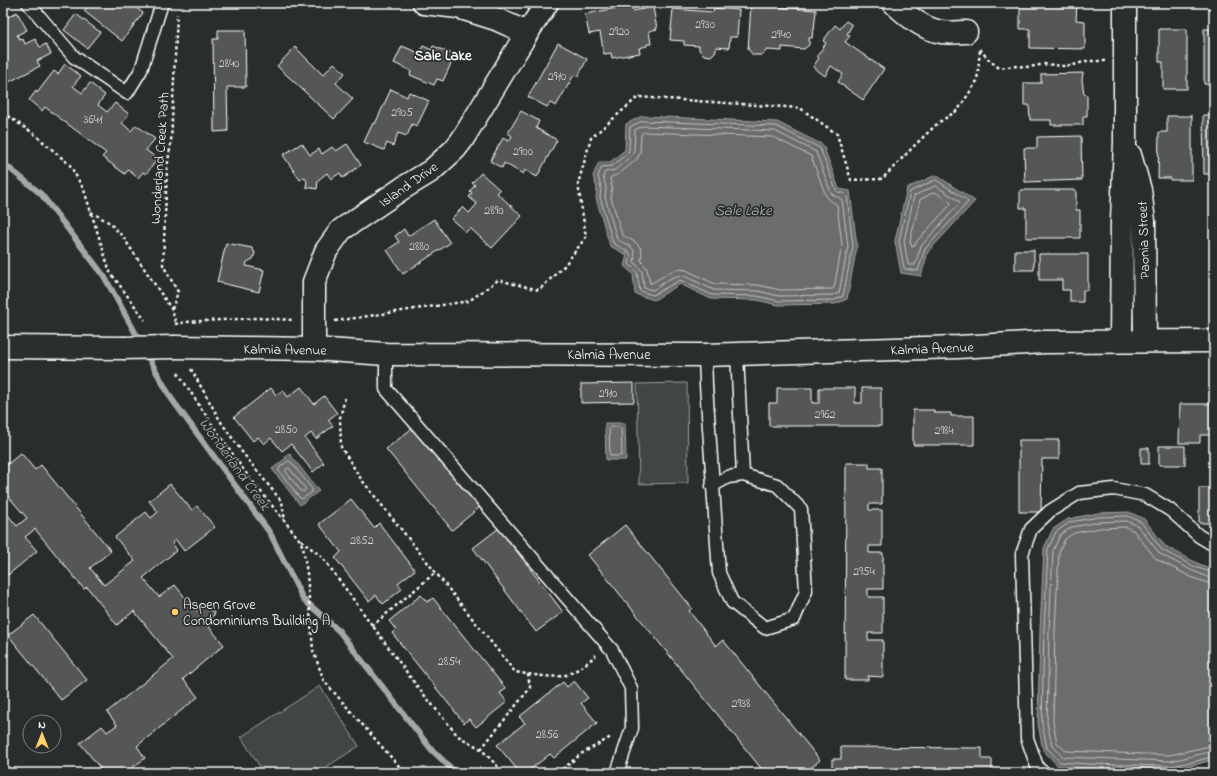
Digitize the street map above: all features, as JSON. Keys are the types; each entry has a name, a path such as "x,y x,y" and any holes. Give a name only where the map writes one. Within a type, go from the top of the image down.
{"street":[{"path":"424,3 458,7 496,19 527,33"},
{"name":"Island Drive","path":"314,349 314,282 326,251 341,230 431,171 455,149 547,3"},
{"path":"894,3 898,8 917,22 928,28 941,32 966,32"},
{"name":"Paonia Street","path":"1121,341 1122,222 1125,141 1125,3"},
{"name":"Paonia Street","path":"1125,141 1143,205 1145,341"},
{"name":"Kalmia Avenue","path":"3,347 314,349 386,354 705,355 958,347 1044,342 1214,341"}],"lane":[{"path":"28,3 74,57 127,93 141,70 162,3"},
{"path":"386,354 386,389 612,650 631,688 632,728 617,773"},
{"path":"737,354 743,475"},
{"path":"705,355 712,486 719,573 732,602 765,628 794,619 806,591 801,509 777,485 743,475 728,477 712,486"},
{"path":"1045,773 1038,769 1027,738 1022,554 1031,529 1050,511 1079,493 1114,489 1145,495 1170,510 1199,536 1214,545"}],"path":[{"name":"Wonderland Creek Path","path":"172,310 178,292 163,265 167,168 171,143 178,8"},
{"path":"966,32 987,58 999,68 1014,66 1029,67 1045,64 1063,66 1074,65 1087,61 1108,61 1125,56"},
{"path":"314,324 469,301 498,280 539,290 564,266 586,237 578,184 591,138 638,97 800,108 837,134 851,180 882,179 938,123 958,110 977,81 980,50"},
{"path":"3,113 33,134 70,165 84,190 110,272 145,320"},
{"name":"Wonderland Creek Path","path":"91,212 110,223 123,237 172,310 175,324 257,318 295,320 314,324"},
{"path":"190,367 221,422 242,452 282,502 285,521"},
{"path":"178,373 245,472 299,539 303,547 307,573 313,650 324,681 405,773"},
{"path":"345,398 340,418 341,448 361,479 515,672 561,676 583,666 596,654 601,660"},
{"path":"299,539 323,558 416,685 458,736 481,749 504,773"},
{"path":"372,626 436,572"},
{"path":"481,749 530,688 528,674"},
{"path":"558,773 581,754 612,737 614,731"}],"shaded area":[{"path":"687,383 688,483 639,484 637,384"},
{"path":"320,686 359,746 317,773 264,773 241,737"}],"water":[{"name":"Sale Lake","path":"642,116 777,122 823,145 839,189 850,191 857,246 847,299 835,304 778,305 757,300 711,299 680,284 654,300 635,294 633,274 624,266 627,255 610,246 596,198 597,188 593,176 599,162 610,162 625,150 626,124"},
{"path":"936,175 975,201 928,252 921,276 901,273 895,241 907,188"},
{"path":"605,423 625,423 626,460 606,460"},
{"path":"289,453 319,491 300,505 272,469 286,458 285,456"},
{"path":"1129,512 1144,519 1165,546 1214,570 1214,759 1171,770 1058,766 1043,750 1038,724 1040,630 1044,548 1053,529 1068,519 1098,513"}],"building":[{"path":"90,3 130,3 143,13 122,41 84,11"},
{"path":"1020,3 1077,3 1076,20 1085,21 1085,49 1030,48 1030,29 1020,29"},
{"path":"632,5 633,11 653,7 657,29 649,31 651,44 647,44 647,46 639,48 640,53 612,58 611,53 604,54 600,32 589,34 585,14"},
{"path":"751,5 816,10 814,30 813,29 812,38 809,38 809,45 804,49 782,47 782,51 767,50 762,55 753,55 748,49"},
{"path":"714,8 739,10 737,37 730,37 729,48 716,47 716,51 711,56 704,55 699,50 699,46 684,45 684,41 670,40 673,9 713,12"},
{"path":"3,9 8,17 17,12 27,30 17,35 20,40 23,39 25,44 35,39 40,47 46,44 51,54 37,61 40,66 7,83 3,76"},
{"path":"76,14 100,32 87,48 64,30"},
{"path":"846,21 852,25 847,34 850,36 845,42 884,69 863,100 838,82 843,74 831,66 825,76 813,67 819,58 817,56 826,43 823,41 835,25 840,29"},
{"path":"1159,29 1187,29 1187,89 1163,89 1163,62 1159,62"},
{"path":"1204,29 1214,29 1214,85 1204,84"},
{"path":"218,30 245,30 246,87 227,87 228,131 214,132 213,39 218,39"},
{"path":"558,43 587,59 578,77 574,75 556,106 550,103 547,107 528,97"},
{"path":"402,46 419,53 423,46 432,50 433,46 455,55 443,81 437,79 434,85 410,75 411,71 394,63"},
{"path":"295,47 323,75 334,63 345,73 336,83 353,99 334,119 277,66"},
{"path":"65,64 81,76 73,86 82,93 90,83 105,95 98,105 107,112 115,103 129,114 122,123 131,131 136,125 155,139 146,150 155,157 153,159 156,161 146,174 143,172 138,178 128,170 125,174 102,157 106,153 45,107 42,111 29,100 36,91 37,93 54,71 58,74"},
{"path":"1083,73 1082,80 1084,94 1087,95 1087,116 1083,116 1083,125 1051,125 1051,120 1030,120 1029,105 1024,105 1024,83 1041,83 1041,74"},
{"path":"391,89 407,97 409,92 429,101 417,126 412,124 407,136 398,133 393,146 387,143 384,150 364,142 373,123 375,124"},
{"path":"521,111 539,121 536,128 557,140 537,177 525,170 523,174 504,163 502,168 490,161 503,138 509,141 512,136 508,133"},
{"path":"1203,115 1214,115 1214,174 1204,174"},
{"path":"1167,116 1192,116 1192,180 1170,180 1171,178 1158,178 1159,132 1167,132"},
{"path":"1081,136 1082,180 1025,182 1024,148 1037,148 1037,137"},
{"path":"302,143 310,155 319,149 322,154 332,147 336,151 347,144 361,165 343,178 340,173 331,179 327,173 318,180 317,189 306,187 307,181 304,177 300,180 283,155"},
{"path":"481,173 500,190 497,193 522,216 492,248 470,228 466,232 451,219 463,207 469,213 477,204 469,197 472,193 470,191 475,185 472,183"},
{"path":"1020,190 1076,190 1076,210 1080,210 1080,238 1026,238 1026,208 1020,208"},
{"path":"434,219 450,243 403,274 387,250 399,242 395,236 404,229 408,236"},
{"path":"226,243 252,248 255,253 253,259 247,262 246,266 264,270 259,292 217,282"},
{"path":"1015,250 1034,250 1034,270 1015,270"},
{"path":"1039,254 1088,254 1088,290 1083,290 1083,302 1070,302 1070,290 1062,290 1062,280 1039,280"},
{"path":"634,383 634,402 581,403 581,384"},
{"path":"301,387 314,404 324,396 337,413 328,420 333,426 316,439 311,433 305,438 324,463 313,472 291,444 282,451 271,438 264,444 258,437 253,441 234,417 271,388 276,395 283,390 288,397"},
{"path":"777,388 812,388 812,403 819,403 819,388 855,388 855,403 862,403 862,388 881,388 881,426 769,426 769,403 777,403"},
{"path":"1180,404 1211,404 1211,435 1200,435 1200,443 1179,443"},
{"path":"913,410 934,410 934,413 951,413 951,416 974,416 974,445 913,445"},
{"path":"415,426 480,507 452,530 386,449"},
{"path":"1019,440 1059,440 1059,459 1042,459 1041,512 1019,512"},
{"path":"1159,446 1185,446 1185,465 1159,465"},
{"path":"1141,448 1149,448 1149,464 1141,464"},
{"name":"Aspen Grove Condominiums Building A","path":"21,453 35,470 41,465 111,551 90,568 104,585 135,561 115,537 146,512 151,518 158,512 149,501 170,484 192,510 197,506 215,527 184,551 176,540 172,543 177,550 143,578 159,597 175,585 196,611 207,603 215,614 205,622 224,645 183,679 198,697 137,746 145,758 126,773 104,773 80,743 102,726 107,732 117,725 107,712 173,659 134,611 117,625 87,587 84,589 35,529 25,537 37,551 8,575 3,570 3,518 7,514 17,526 27,518 8,496 3,500 3,468"},
{"path":"846,463 869,463 869,468 882,468 882,504 869,504 869,510 882,510 882,546 869,546 869,553 883,553 883,589 868,589 868,597 883,597 883,633 868,633 868,640 883,640 883,677 868,676 868,680 845,680"},
{"path":"1199,488 1214,488 1214,523 1199,523"},
{"path":"351,499 374,528 379,523 415,570 398,583 402,589 383,604 376,595 369,601 335,558 341,552 319,524"},
{"path":"625,525 692,608 689,611 716,646 723,640 820,760 805,773 765,773 588,555"},
{"path":"499,528 563,612 536,632 473,548"},
{"path":"421,595 427,602 433,598 506,689 500,693 507,702 476,727 469,719 464,723 392,633 396,630 389,621"},
{"path":"34,615 87,680 61,700 8,635"},
{"path":"574,681 588,698 581,703 597,723 554,758 550,754 526,773 520,773 497,745 525,723 519,717 563,682 567,687"},
{"path":"841,747 982,748 982,759 992,759 992,773 832,773 832,759 841,759"}],"waterway":[{"name":"Wonderland Creek","path":"3,163 41,194 104,276 141,343"},
{"name":"Wonderland Creek","path":"146,353 171,398 270,533 303,599 339,631 431,749 456,773"}],"place":[{"name":"Aspen Grove Condominiums Building A","path":"175,612"}],"district":[{"name":"Sale Lake","path":"443,55"}]}
